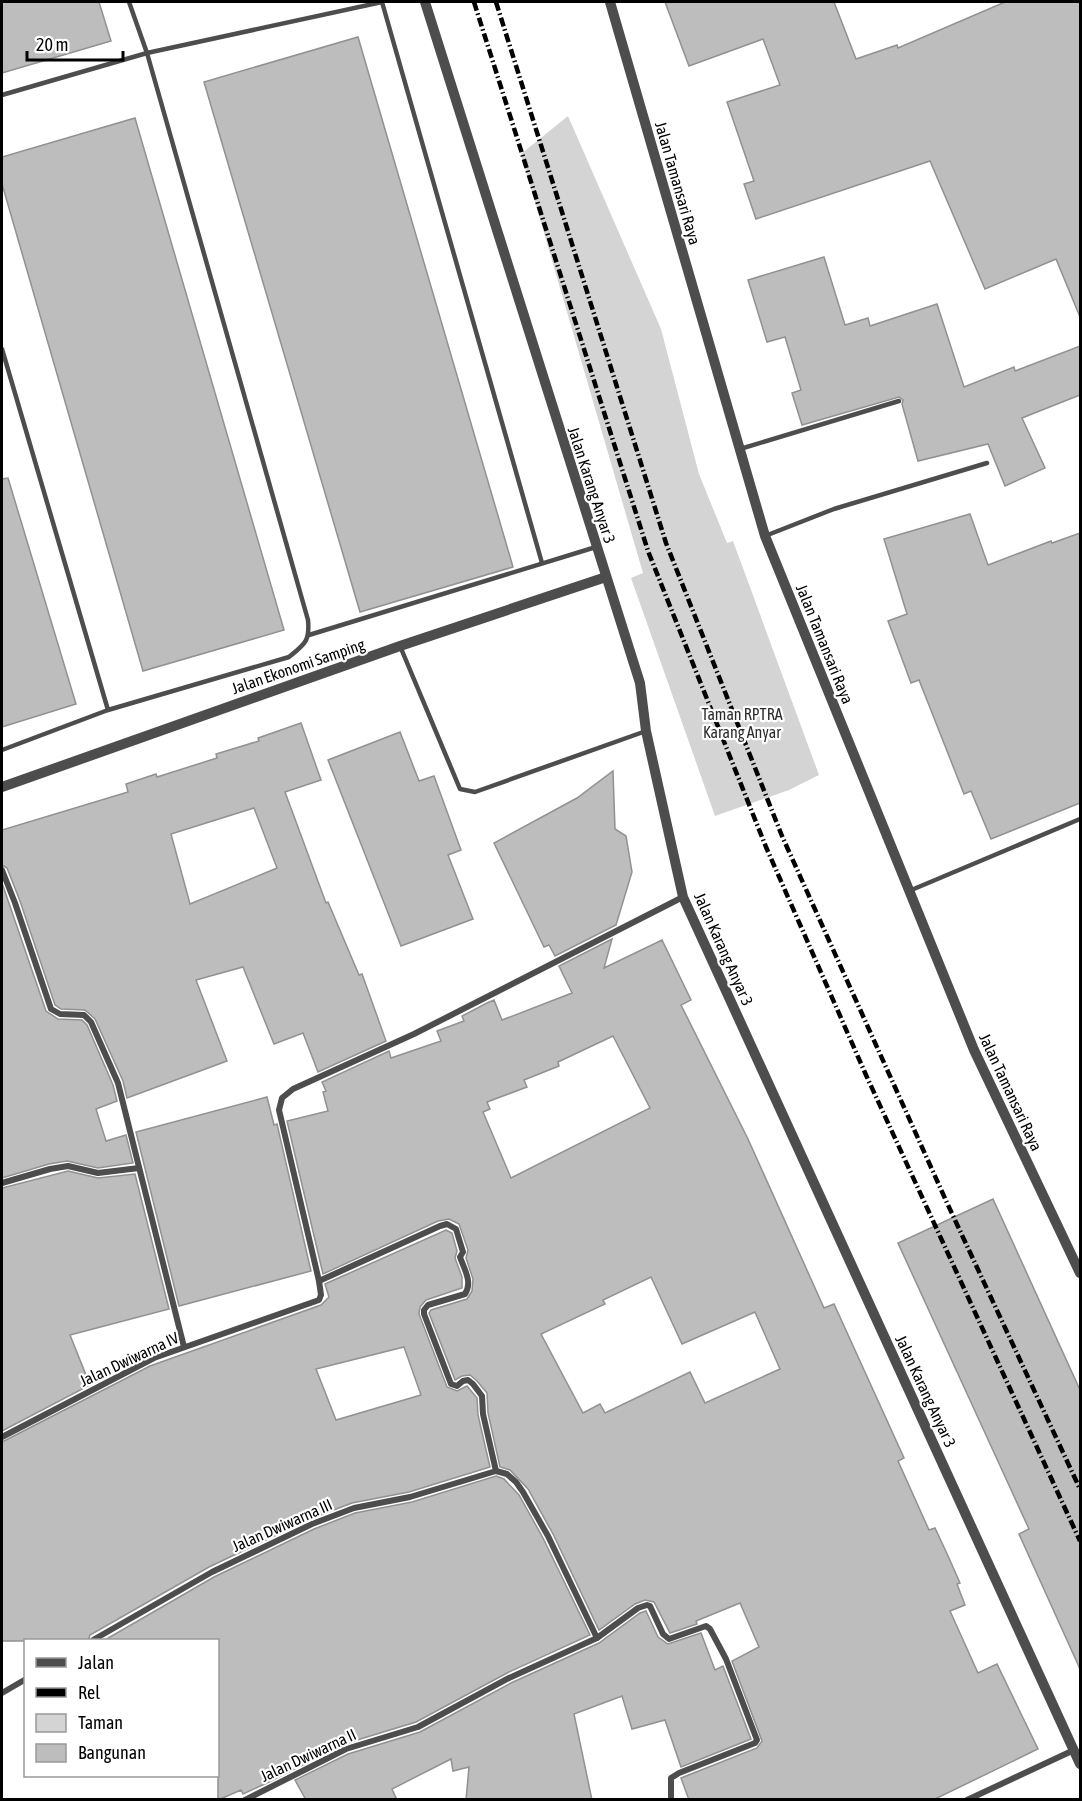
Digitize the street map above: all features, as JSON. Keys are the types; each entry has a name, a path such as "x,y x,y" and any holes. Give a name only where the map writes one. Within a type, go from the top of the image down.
{"street":[{"name":"Jalan Karang Anyar 3","path":"425,2 640,683 646,731 683,897 1080,1764"},
{"name":"Jalan Tamansari Raya","path":"610,2 765,536 974,1050 1080,1273"},
{"name":"Jalan Ekonomi Samping","path":"2,787 400,646 606,577"},
{"path":"2,870 51,1009 60,1014 84,1015 91,1022 118,1083 184,1347"},
{"path":"597,1638 548,1536 523,1492 507,1474 496,1471 483,1414 482,1396 468,1380 457,1386 451,1384 424,1314 428,1305 465,1294 468,1290 469,1281 460,1257 463,1252 456,1229 447,1224 440,1226 319,1281 279,1110 282,1098 292,1089 414,1034 683,897"},
{"path":"2,1183 50,1168 68,1166 98,1173 139,1168"},
{"name":"Jalan Dwiwarna IV","path":"2,1437 154,1358 319,1300 321,1295 319,1281"},
{"name":"Jalan Dwiwarna III","path":"96,1639 213,1572 312,1524 354,1508 410,1497 496,1471"},
{"name":"Jalan Dwiwarna II","path":"244,1800 346,1749 418,1727 509,1678 597,1638 638,1608 648,1605 669,1639 706,1626 710,1629 726,1659 757,1740 755,1743 671,1778 671,1800"},
{"path":"2,1693 24,1680"},
{"path":"967,1800 1074,1750"}],"lane":[{"path":"2,750 108,710 289,657 301,647 309,635 308,620 147,53 129,2"},
{"path":"2,95 147,53 382,2 542,563"},
{"path":"2,349 108,710"},
{"path":"740,449 898,401"},
{"path":"765,536 834,509 987,463"},
{"path":"309,635 596,547"},
{"path":"400,646 460,789 476,792 646,731"},
{"path":"909,891 1080,819"}],"green space":[{"name":"Taman RPTRA Karang Anyar","path":"568,116 661,329 699,474 727,543 733,541 819,775 789,790 715,816 631,578 643,573 521,154"}],"building":[{"path":"2,2 99,2 111,41 2,73"},
{"path":"665,2 834,2 856,59 897,45 898,48 1005,2 1080,2 1080,317 1056,259 985,289 930,161 756,219 744,184 754,181 727,102 780,85 763,39 689,66"},
{"path":"358,37 513,567 360,612 204,82"},
{"path":"135,118 284,630 143,671 2,184 2,157"},
{"path":"824,257 845,325 868,318 870,326 937,304 964,387 1014,367 1015,371 1080,346 1080,395 1022,418 1045,468 1005,486 988,444 918,461 902,404 903,400 899,397 802,425 792,393 801,390 785,337 767,342 748,280"},
{"path":"8,478 76,704 2,727 2,479"},
{"path":"970,514 988,565 1051,541 1052,543 1080,533 1080,803 991,839 971,791 964,794 919,680 911,683 888,621 907,614 884,539"},
{"path":"301,723 321,780 285,792 326,903 328,902 359,975 362,974 386,1041 318,1072 303,1033 274,1044 243,967 196,980 227,1061 127,1098 123,1081 95,1019 85,1010 61,1009 55,1005 20,901 7,868 2,865 2,830 128,792 126,784 217,758 216,754 259,741 258,738","holes":["254,808 277,868 190,904 171,834"]},
{"path":"400,732 419,781 434,776 461,850 448,855 473,919 401,946 328,760"},
{"path":"613,771 615,829 626,836 632,872 616,925 555,956 549,945 544,947 494,843 577,798"},
{"path":"2,883 46,1011 58,1019 82,1020 87,1025 113,1085 117,1101 96,1109 106,1141 126,1135 133,1163 98,1168 67,1161 2,1178"},
{"path":"612,939 604,968 662,940 691,1000 681,1005 748,1139 824,1308 834,1304 904,1458 898,1461 929,1530 935,1528 960,1583 957,1584 965,1605 950,1611 978,1673 997,1664 1038,1749 933,1800 689,1800 681,1778 757,1748 762,1741 732,1661 759,1647 740,1603 696,1621 697,1624 670,1633 654,1602 645,1600 635,1604 599,1630 553,1534 528,1489 510,1470 500,1467 488,1413 487,1393 470,1375 455,1380 429,1313 431,1310 467,1299 472,1291 473,1279 466,1258 468,1250 459,1224 449,1219 438,1221 323,1274 287,1121 328,1111 323,1092 326,1091 322,1082 389,1051 391,1058 441,1041 437,1031 464,1021 462,1016 487,1003 494,1000 502,1020 572,993 559,966","holes":["613,1036 650,1108 511,1178 483,1112 490,1109 487,1102 527,1087 524,1080 559,1066 558,1062","651,1277 682,1344 755,1312 780,1369 705,1403 690,1372 605,1413 600,1404 583,1413 541,1334 605,1304 603,1300"]},
{"path":"267,1097 274,1125 277,1124 311,1271 179,1306 136,1132"},
{"path":"68,1171 98,1178 135,1174 169,1309 70,1335 90,1385 2,1431 2,1188"},
{"path":"993,1199 1080,1390 1080,1669 1019,1534 1029,1529 898,1243"},
{"path":"446,1230 452,1233 457,1251 455,1258 462,1277 462,1288 426,1300 420,1307 419,1314 447,1387 457,1391 467,1386 477,1398 478,1415 490,1467 409,1492 352,1503 310,1519 209,1567 90,1635 89,1639 2,1641 2,1442 150,1366 321,1305 329,1297 325,1284","holes":["404,1347 421,1395 336,1420 316,1369"]},
{"path":"496,1476 504,1479 519,1495 543,1538 590,1635 507,1673 416,1722 344,1744 243,1794 241,1790 218,1800 219,1639 106,1639 214,1577 314,1529 355,1513 412,1502"},
{"path":"646,1611 658,1637 668,1644 701,1633 715,1670 723,1666 751,1739 681,1767 665,1720 632,1729 622,1696 574,1714 592,1800 466,1800 469,1767 453,1771 451,1759 392,1789 397,1800 306,1800 295,1780 348,1754 420,1732 511,1683 599,1643"}],"railway":[{"path":"474,2 648,551 766,847 866,1075 1080,1541"},
{"path":"496,2 666,543 782,836 948,1205 1080,1489"}]}
